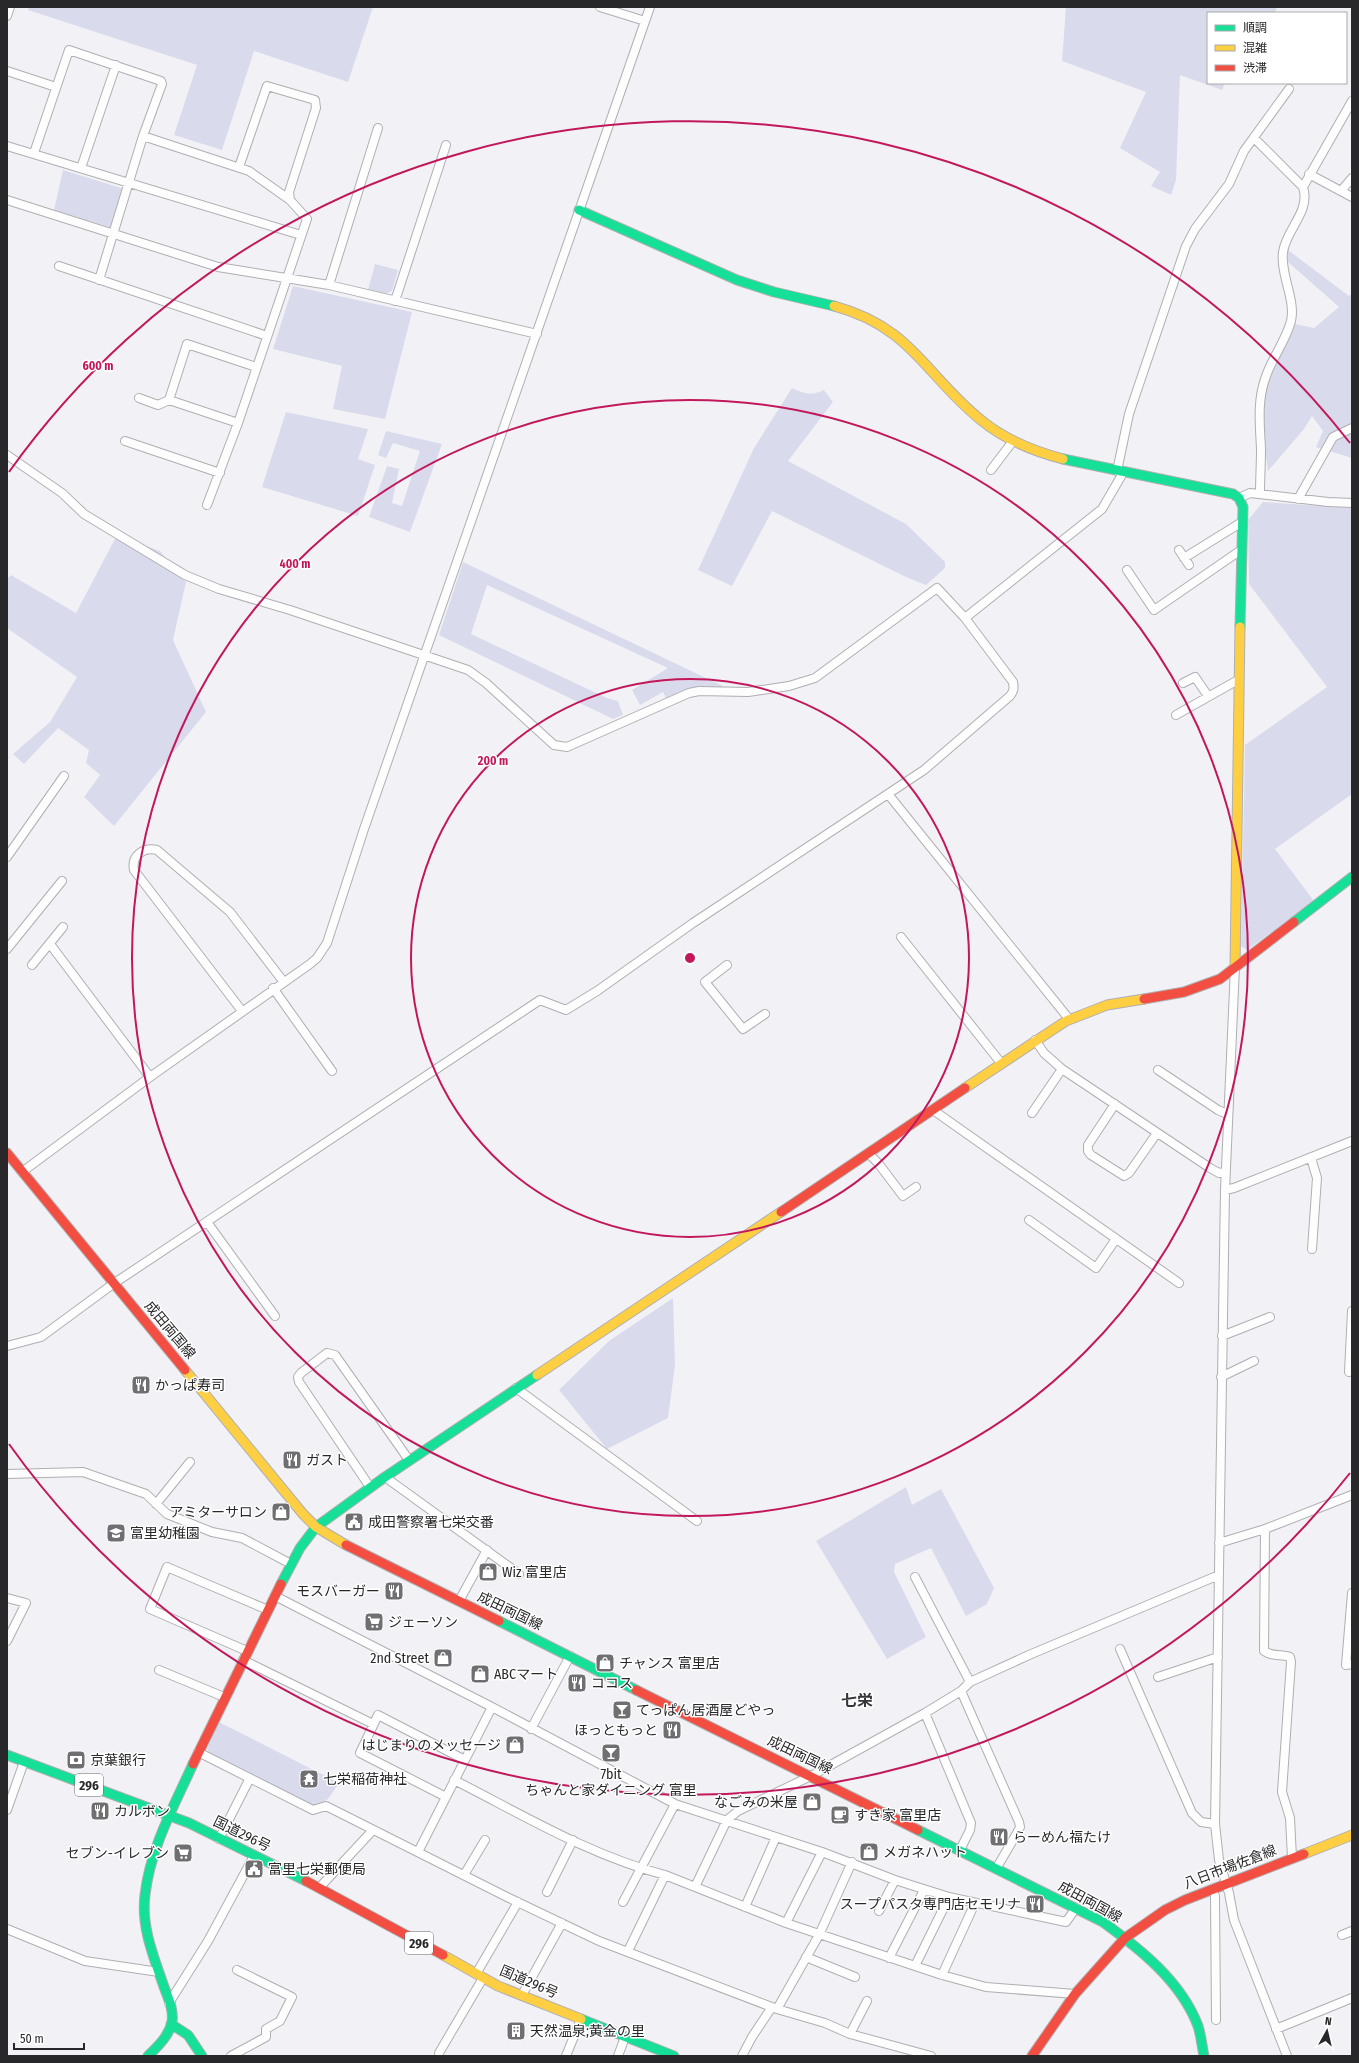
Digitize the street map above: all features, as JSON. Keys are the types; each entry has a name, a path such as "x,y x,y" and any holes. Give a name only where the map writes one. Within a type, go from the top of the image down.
{"main road":[{"path":"579,210 740,281 771,291 859,313 875,321 907,343 949,390 975,415 1013,441 1052,457 1233,494 1239,498 1242,507 1242,522 1238,680 1236,967"},
{"path":"148,2056 167,2036 171,2024 172,2013 149,1939 144,1913 145,1890 149,1871 170,1816 224,1698 291,1564 300,1548 316,1526 370,1486 1069,1019 1102,1006 1190,992 1220,979 1352,877"},
{"name":"成田両国線","path":"7,1153 303,1514 316,1526 347,1546 1103,1922 1125,1938 1163,1972 1184,1999 1198,2025 1204,2056"},
{"name":"国道296号","path":"7,1756 170,1816 320,1887 479,1976 581,2020 674,2056"},
{"name":"八日市場佐倉線","path":"1125,1938 1165,1910 1352,1834"},
{"name":"成田両国線","path":"1032,2056 1076,1994 1125,1938"},
{"path":"171,2024 188,2035 202,2056"}],"street":[{"path":"7,16 10,7"},
{"path":"600,7 645,21"},
{"path":"22,1172 150,1077 317,958 327,943 364,829 650,7"},
{"path":"34,153 68,50 162,81 143,136 99,280"},
{"path":"82,168 116,65"},
{"path":"7,71 56,87"},
{"path":"239,167 267,86 315,100 316,108 289,192 290,200"},
{"path":"965,618 1102,509 1120,472 1129,414 1186,246 1195,229 1229,184 1244,151 1289,89"},
{"path":"1303,187 1309,174 1352,101"},
{"path":"328,285 378,128"},
{"path":"143,136 250,171 290,200 307,219 256,366 238,423 207,505"},
{"path":"1254,138 1303,187 1306,195 1305,205 1283,250 1282,262 1291,308 1291,320 1265,380 1259,416 1261,450 1260,494"},
{"path":"395,301 446,145"},
{"path":"7,146 301,235"},
{"path":"1309,174 1352,197"},
{"path":"1341,191 1352,178"},
{"path":"7,200 218,267 287,277 328,285 537,334"},
{"path":"59,266 267,336"},
{"path":"169,400 187,344 256,366"},
{"path":"139,398 158,405 169,400 238,423"},
{"path":"1298,499 1333,436 1352,428"},
{"path":"991,470 1013,441"},
{"path":"125,442 220,474"},
{"path":"7,455 62,493 84,514 185,575 219,589 468,670 486,683 554,745 567,747 689,693 699,691 755,691 789,686 815,678 937,588 965,618 1013,682 1014,692 924,770 693,923 597,991 566,1010 540,1000 113,1284 41,1338 7,1346"},
{"path":"1239,498 1250,493 1298,499 1352,503"},
{"path":"1179,550 1187,562 1242,522"},
{"path":"1127,570 1154,610 1241,550"},
{"path":"1183,683 1195,677 1208,696"},
{"path":"1176,715 1238,680"},
{"path":"7,857 64,776"},
{"path":"888,794 1069,1019"},
{"path":"242,1011 134,870 133,864 138,854 146,849 156,850 230,912 283,982"},
{"path":"7,949 62,880"},
{"path":"32,965 63,927"},
{"path":"901,937 1001,1064"},
{"path":"50,944 150,1077"},
{"path":"727,965 705,982 743,1029 765,1014"},
{"path":"1236,967 1227,1112 1225,1172 1215,1824 1219,1860 1227,1884 1234,1920 1287,2056"},
{"path":"274,988 332,1071"},
{"path":"1036,1040 1044,1053 1062,1069 1210,1168 1219,1173 1225,1172"},
{"path":"1032,1113 1062,1069"},
{"path":"1158,1070 1218,1110 1225,1113 1227,1112"},
{"path":"1115,1104 1088,1145 1088,1150 1091,1155 1124,1176 1129,1173 1157,1133"},
{"path":"933,1110 1179,1283"},
{"path":"1225,1190 1234,1188 1352,1143"},
{"path":"869,1154 878,1163 903,1196 916,1187"},
{"path":"1311,1158 1317,1178 1312,1249"},
{"path":"1029,1220 1096,1268 1116,1239"},
{"path":"207,1222 275,1316"},
{"path":"1349,1372 1352,1311"},
{"path":"1222,1336 1270,1317"},
{"path":"370,1486 299,1382 298,1377 301,1373 327,1353 335,1354 409,1460"},
{"path":"1221,1377 1254,1361"},
{"path":"516,1388 697,1521"},
{"path":"156,1504 190,1462"},
{"path":"7,1474 83,1472 146,1494 167,1514 212,1532 242,1538 291,1564"},
{"path":"385,1477 519,1574"},
{"path":"1219,1542 1265,1529 1352,1495"},
{"path":"1265,1529 1264,1651 1268,1654 1290,1657 1291,1662 1282,1792 1290,1818 1292,1858"},
{"path":"459,1602 487,1550"},
{"path":"247,1651 150,1609 167,1567 268,1610"},
{"path":"695,1886 727,1820 738,1811 811,1776 925,1713 961,1691 970,1682 1029,1654 1219,1575"},
{"path":"915,1577 970,1682"},
{"path":"1352,1593 1346,1665 1352,1664"},
{"path":"275,1596 492,1707 675,1804 852,1862 895,1880 949,1897 1066,1922 1076,1908"},
{"path":"7,1598 26,1603 7,1641"},
{"path":"1120,1649 1192,1813 1201,1822 1215,1824"},
{"path":"531,1729 570,1656"},
{"path":"1158,1677 1218,1656"},
{"path":"243,1660 373,1724"},
{"path":"159,1670 224,1698"},
{"path":"961,1691 1020,1827 996,1869"},
{"path":"418,1852 492,1707"},
{"path":"925,1713 971,1824 970,1830 960,1850"},
{"path":"446,1797 360,1753 373,1724 378,1715 465,1760"},
{"path":"198,1752 313,1810 326,1806 518,1902 600,1941 775,2008 825,2023 850,2034 931,2056"},
{"path":"7,1810 24,1762"},
{"path":"219,1839 250,1778"},
{"path":"454,1780 594,1851 695,1886 819,1935 942,1975 986,1987 1076,1994"},
{"path":"623,1902 675,1804"},
{"path":"320,1887 373,1830"},
{"path":"745,1907 776,1837"},
{"path":"464,1875 485,1840"},
{"path":"547,1892 573,1840"},
{"path":"786,1923 822,1852"},
{"path":"169,2003 208,1941 254,1856"},
{"path":"742,2056 752,2037 775,2008 819,1935 852,1862"},
{"path":"628,1951 665,1875"},
{"path":"879,1911 895,1880"},
{"path":"889,1958 924,1890"},
{"path":"1214,1896 1216,2020"},
{"path":"915,1966 949,1897"},
{"path":"439,2053 518,1902"},
{"path":"942,1975 975,1903"},
{"path":"522,1995 562,1923"},
{"path":"7,1929 85,1961 159,1972"},
{"path":"1342,1935 1352,1931"},
{"path":"806,1957 855,1977"},
{"path":"231,2056 266,2037 266,2030 280,2021 292,1997 237,1970"},
{"path":"1276,2029 1352,1998"},
{"path":"850,2034 867,2001"},
{"path":"566,2056 581,2020"},
{"path":"618,2056 625,2037"}],"shaded area":[{"path":"29,7 373,7 348,82 254,51 222,150 174,135 197,65 28,10"},
{"path":"1066,7 1277,7 1275,12 1207,12 1207,84 1225,84 1222,90 1180,75 1176,180 1171,195 1151,186 1160,172 1120,148 1146,92 1062,61"},
{"path":"63,170 121,188 124,191 113,228 54,210"},
{"path":"1288,250 1349,296 1352,293 1352,458 1316,447 1323,431 1312,416 1304,429 1268,471 1261,416 1266,381 1291,323 1314,328 1339,307 1288,262"},
{"path":"375,264 398,270 392,291 385,294 368,290"},
{"path":"293,286 412,312 385,419 333,409 342,366 273,349"},
{"path":"792,388 808,394 824,390 833,402 788,461 906,524 945,562 945,568 926,585 906,577 772,511 732,586 698,570 754,448"},
{"path":"286,412 368,429 358,459 375,465 358,516 262,487"},
{"path":"386,431 442,444 410,532 369,517 387,466 399,469 392,503 402,506 420,451 393,443 386,458 378,455"},
{"path":"1263,502 1352,508 1352,794 1275,849 1314,901 1247,950 1241,946 1245,745 1327,687 1249,584 1248,520"},
{"path":"117,535 160,551 186,582 173,640 206,712 114,826 84,797 100,775 86,763 89,750 58,728 24,764 13,754 50,722 77,677 7,628 7,579 11,575 76,613"},
{"path":"463,562 727,688 687,690 666,698 663,692 640,705 632,690 668,668 487,585 471,634 607,698 618,701 623,715 613,719 439,635"},
{"path":"673,1298 675,1365 668,1418 607,1449 559,1390 609,1341"},
{"path":"906,1487 912,1505 941,1489 994,1588 987,1604 966,1616 931,1548 895,1564 894,1572 926,1637 887,1659 816,1541"},
{"path":"219,1722 339,1783 328,1799 314,1807 211,1755 207,1749"}],"traffic: fast":[{"path":"579,210 737,280 774,292 834,306"},
{"path":"1063,459 1233,494 1239,498 1243,507 1240,627"},
{"path":"1294,922 1352,877"},
{"path":"281,1584 300,1548 316,1527 385,1477 537,1375"},
{"path":"499,1621 636,1690"},
{"path":"7,1755 189,1823 306,1881"},
{"path":"148,2056 159,2045 171,2027 172,2012 170,2002 155,1962 146,1929 144,1907 145,1895 157,1844 193,1764"},
{"path":"918,1830 1103,1922 1131,1943 1170,1980 1191,2010 1198,2026 1204,2056"},
{"path":"581,2019 674,2056"},
{"path":"171,2024 188,2035 202,2056"}],"traffic: slow":[{"path":"834,306 860,315 882,326 900,339 962,403 990,427 1020,444 1063,459"},
{"path":"1235,967 1240,627"},
{"path":"965,1088 1066,1021 1107,1005 1144,999"},
{"path":"537,1375 781,1212"},
{"path":"185,1370 303,1514 316,1527 346,1545"},
{"path":"1304,1854 1352,1835"},
{"path":"443,1955 498,1986 581,2019"}],"traffic: jam":[{"path":"1144,999 1184,992 1220,979 1294,922"},
{"path":"781,1212 965,1088"},
{"path":"7,1153 185,1370"},
{"path":"346,1545 499,1621"},
{"path":"193,1764 281,1584"},
{"path":"636,1690 918,1830"},
{"path":"1032,2056 1075,1994 1125,1938 1165,1910 1185,1900 1304,1854"},
{"path":"306,1881 443,1955"}],"place":[{"name":"かっぱ寿司","path":"141,1385"},
{"name":"ガスト","path":"292,1460"},
{"name":"アミターサロン","path":"281,1512"},
{"name":"成田警察署七栄交番","path":"354,1522"},
{"name":"富里幼稚園","path":"116,1533"},
{"name":"Wiz 富里店","path":"488,1572"},
{"name":"モスバーガー","path":"394,1591"},
{"name":"ジェーソン","path":"374,1622"},
{"name":"2nd Street","path":"443,1658"},
{"name":"チャンス 富里店","path":"605,1663"},
{"name":"ABCマート","path":"480,1674"},
{"name":"ココス","path":"577,1683"},
{"name":"てっぱん居酒屋どやっ","path":"622,1710"},
{"name":"ほっともっと","path":"672,1730"},
{"name":"はじまりのメッセージ","path":"515,1745"},
{"name":"7bit ちゃんと家ダイニング 富里","path":"611,1753"},
{"name":"京葉銀行","path":"76,1760"},
{"name":"七栄稲荷神社","path":"309,1779"},
{"name":"なごみの米屋","path":"812,1802"},
{"name":"カルボン","path":"100,1811"},
{"name":"すき家 富里店","path":"840,1815"},
{"name":"らーめん福たけ","path":"999,1837"},
{"name":"メガネハット","path":"869,1852"},
{"name":"セブン-イレブン","path":"183,1853"},
{"name":"富里七栄郵便局","path":"254,1869"},
{"name":"スープパスタ専門店セモリナ","path":"1035,1904"},
{"name":"天然温泉;黄金の里","path":"516,2031"}],"district":[{"name":"七栄","path":"857,1700"}]}
